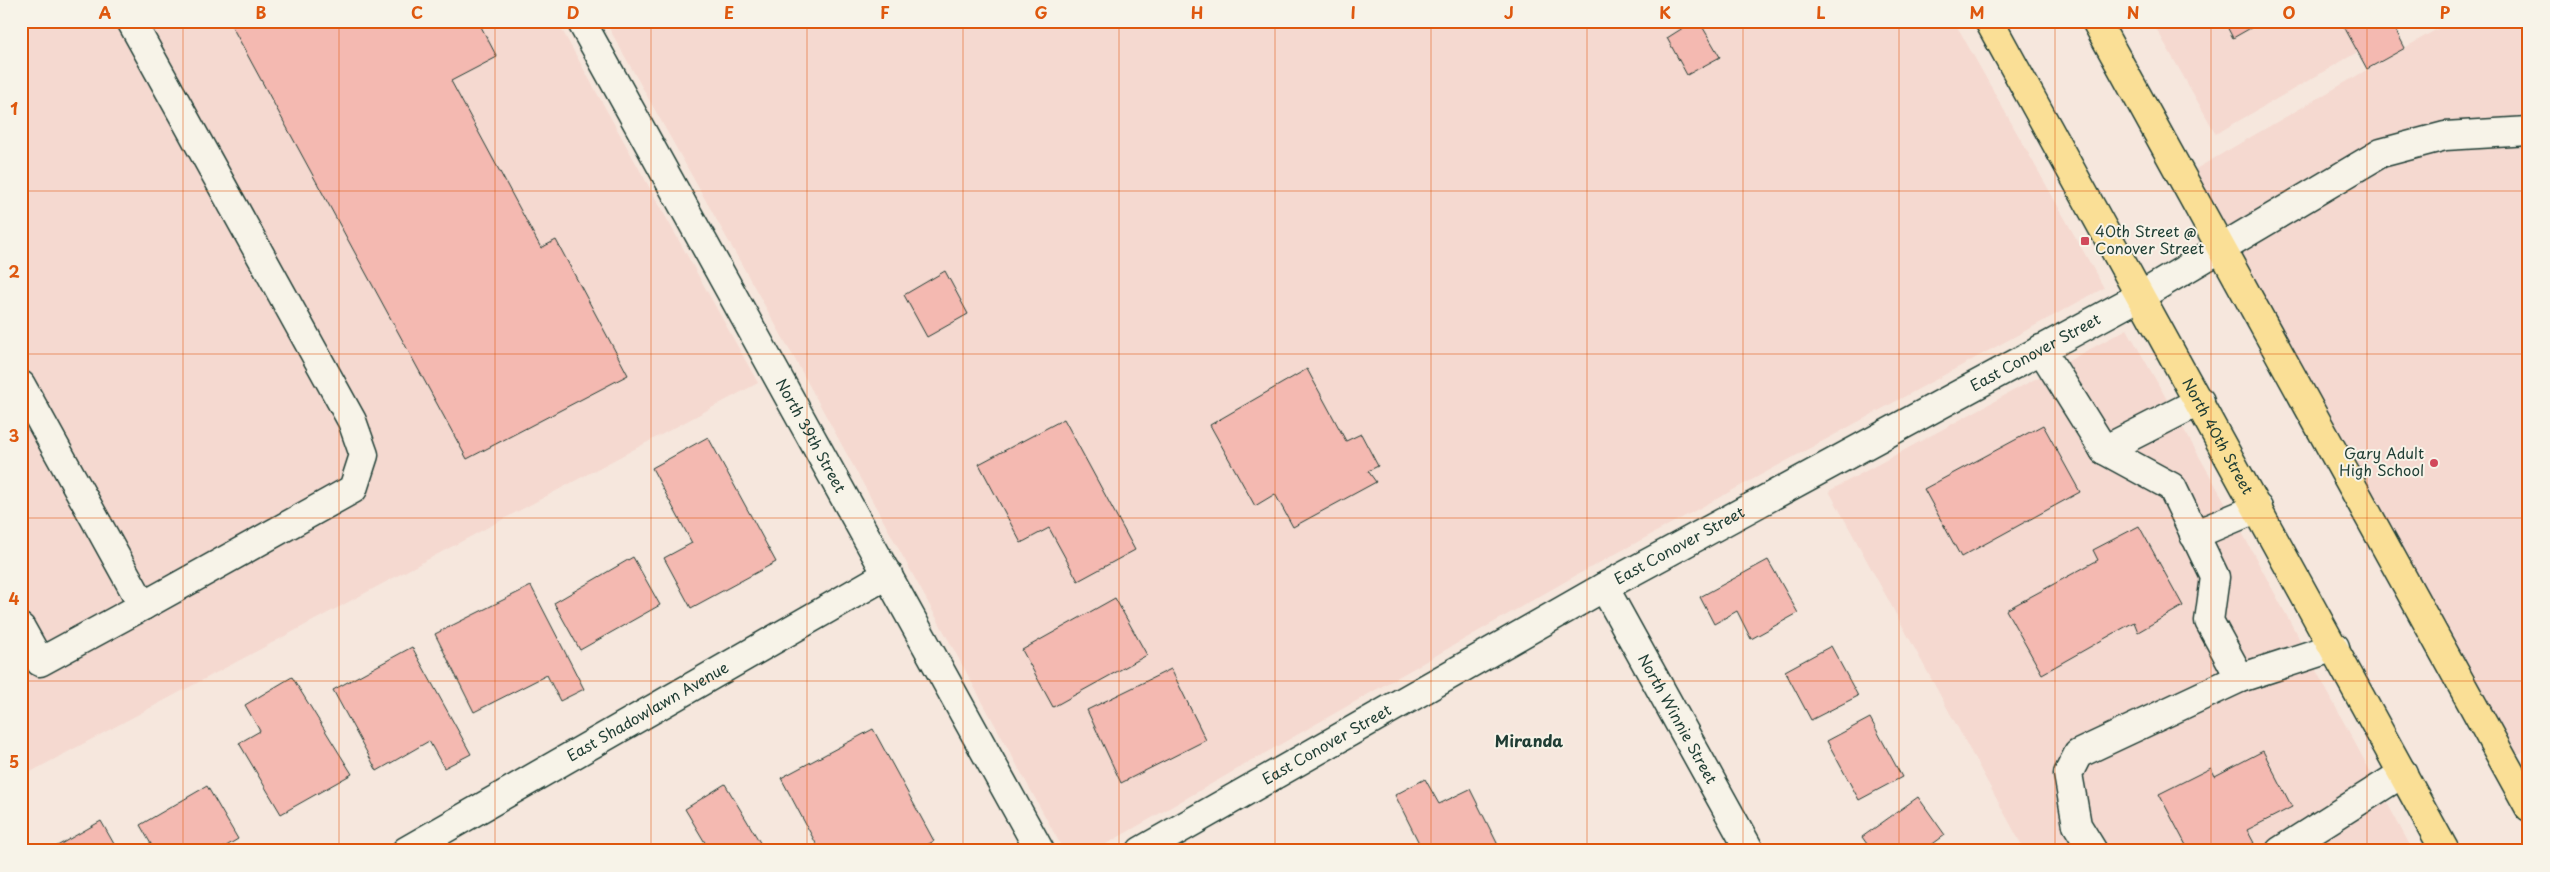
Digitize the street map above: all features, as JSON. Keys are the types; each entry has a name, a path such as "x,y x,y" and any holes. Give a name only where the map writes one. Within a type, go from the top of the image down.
{"main road":[{"name":"North 40th Street","path":"1989,21 2142,295 2445,851"},
{"path":"2096,21 2529,807"}],"street":[{"path":"21,628 40,662 353,489 364,456 352,421 131,21"},
{"name":"North 39th Street","path":"581,21 1040,851"},
{"name":"East Conover Street","path":"1141,851 1604,587 2142,295 2381,153 2445,136 2529,131"},
{"path":"2041,349 2104,450 2172,486 2215,577 2209,621 2240,678"},
{"path":"21,385 142,606"},
{"path":"2104,450 2200,401"},
{"path":"2194,534 2258,508"},
{"name":"East Shadowlawn Avenue","path":"406,851 888,574"},
{"name":"North Winnie Street","path":"1604,587 1750,851"},
{"path":"2094,851 2077,825 2068,774 2078,754 2240,678 2334,648"},
{"path":"2280,851 2403,773"}],"shaded area":[{"path":"21,21 557,21 758,383 21,777"},
{"path":"605,21 1954,21 2104,288 1575,576 1094,851 1064,851 797,363"},
{"path":"2152,21 2411,21 2216,134"},
{"name":"Gary Adult High School","path":"2451,21 2529,21 2529,749 2503,761 2182,177"},
{"path":"2127,329 2238,525 2413,851 2025,851 1829,491"}],"building":[{"path":"229,21 478,21 497,57 451,81 541,248 556,240 628,375 467,459"},
{"path":"1694,21 1699,21 1720,57 1687,75 1667,38"},
{"path":"2224,21 2263,21 2233,38"},
{"path":"2341,21 2391,21 2405,48 2367,69"},
{"path":"945,271 968,314 927,337 904,295"},
{"path":"1307,369 1346,441 1361,434 1378,466 1368,471 1376,482 1293,527 1275,494 1255,506 1210,425"},
{"path":"1064,419 1135,550 1078,581 1049,528 1021,543 979,464"},
{"path":"2043,425 2080,492 1961,557 1924,489"},
{"path":"708,437 776,562 691,608 664,558 692,543 652,468"},
{"path":"2139,526 2183,606 2138,632 2134,622 2042,674 2006,610 2098,560 2093,550"},
{"path":"633,557 660,605 580,650 554,603"},
{"path":"1768,560 1798,613 1751,639 1737,611 1714,624 1700,597"},
{"path":"531,586 584,689 560,701 547,675 474,712 435,634"},
{"path":"1115,598 1147,655 1053,707 1022,650"},
{"path":"1831,646 1858,696 1811,720 1785,671"},
{"path":"412,647 471,754 444,768 429,741 377,771 333,690"},
{"path":"1171,669 1206,740 1121,783 1087,710"},
{"path":"292,677 352,774 281,814 239,743 260,731 245,705"},
{"path":"1870,718 1902,777 1859,800 1827,741"},
{"path":"873,729 934,841 916,851 820,851 781,778"},
{"path":"2263,751 2292,807 2247,830 2254,843 2239,851 2189,851 2159,794 2211,768 2215,776"},
{"path":"1425,779 1439,804 1470,789 1501,851 1423,851 1395,795"},
{"path":"725,784 765,851 710,851 685,809"},
{"path":"207,786 238,839 218,851 155,851 140,825"},
{"path":"1918,797 1945,835 1923,851 1872,851 1862,837"},
{"path":"101,821 118,851 53,851 52,849"}],"place":[{"name":"40th Street @ Conover Street","path":"2085,241"},
{"name":"Gary Adult High School","path":"2434,463"}],"district":[{"name":"Miranda","path":"1529,741"}]}
